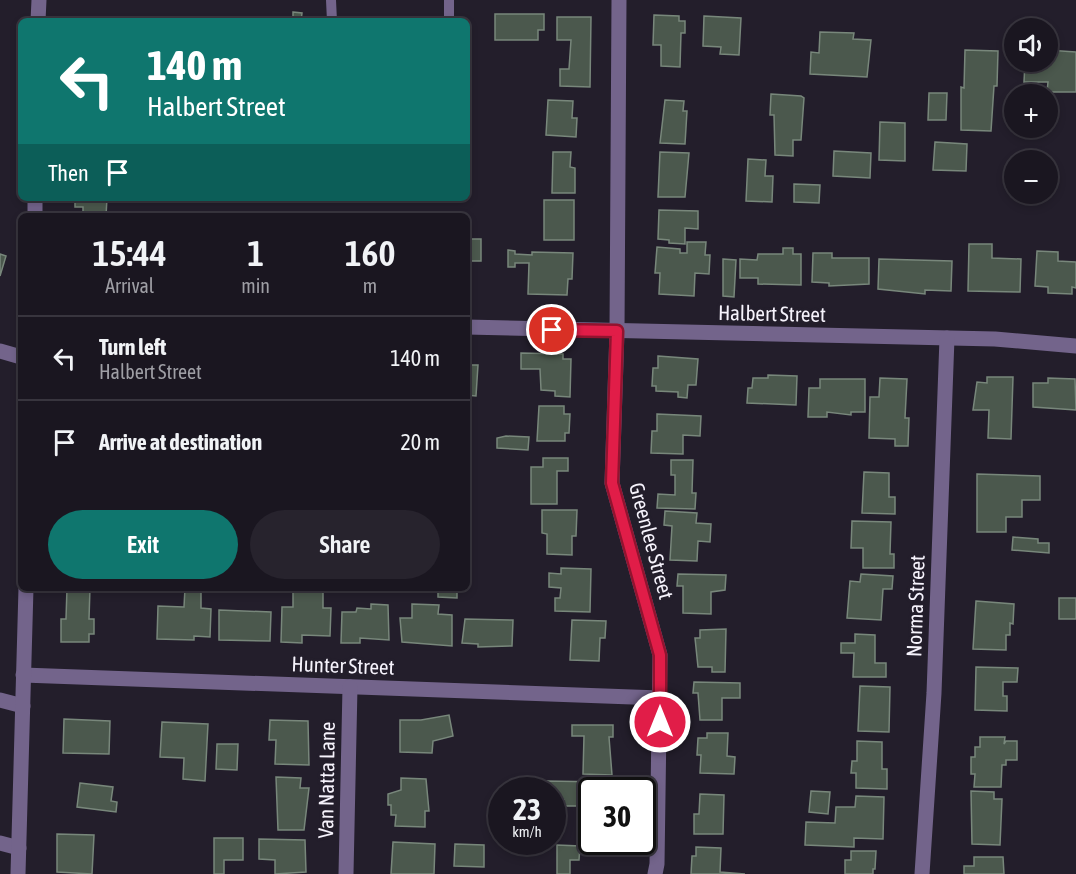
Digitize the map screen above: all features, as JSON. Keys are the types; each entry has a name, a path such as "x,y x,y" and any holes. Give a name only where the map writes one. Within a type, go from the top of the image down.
{"street":[{"path":"38,18 39,0"},
{"name":"Greenlee Street","path":"619,0 617,331 612,483 660,655 655,874"},
{"name":"Halbert Street","path":"470,327 946,338 1076,346"},
{"name":"Norma Street","path":"922,874 934,693 946,338"},
{"path":"0,351 18,356"},
{"path":"18,874 26,591"},
{"name":"Hunter Street","path":"23,675 660,698"},
{"name":"Van Natta Lane","path":"346,874 350,687"},
{"path":"0,700 23,706"},
{"path":"0,843 19,848"}],"lane":[{"path":"331,0 333,18"},
{"path":"449,0 449,18"}],"building":[{"path":"293,12 302,13 301,18 293,18"},
{"path":"495,14 544,14 544,30 538,30 538,40 495,40"},
{"path":"654,15 679,16 679,21 685,21 685,33 681,33 680,67 661,66 661,45 653,45"},
{"path":"704,16 741,18 739,55 720,54 721,47 703,46"},
{"path":"557,17 591,17 590,87 560,86 560,69 569,69 571,40 557,40"},
{"path":"820,32 854,33 853,39 871,40 867,77 810,74 811,52 819,53"},
{"path":"965,50 998,51 997,86 994,86 991,131 961,130 961,87 964,88"},
{"path":"1058,51 1076,52 1076,92 1058,92 1058,84 1048,84 1048,82 1024,82 1024,72 1058,72"},
{"path":"929,93 947,93 946,120 928,120"},
{"path":"771,94 804,98 801,140 793,140 793,156 775,155 774,115 770,115"},
{"path":"548,100 573,101 572,118 577,118 576,137 546,135"},
{"path":"665,100 684,101 683,111 687,111 685,144 660,143"},
{"path":"880,122 905,123 905,161 879,160"},
{"path":"935,142 967,144 966,171 933,170"},
{"path":"834,151 871,153 870,178 833,176"},
{"path":"553,152 571,152 570,167 575,168 575,193 552,193"},
{"path":"660,152 689,153 685,197 658,197"},
{"path":"748,159 766,160 765,176 773,176 772,202 746,201"},
{"path":"794,184 820,185 819,203 794,202"},
{"path":"544,200 574,200 574,240 544,240"},
{"path":"75,201 107,201 106,213 83,213 83,207 75,207"},
{"path":"659,210 698,211 698,229 685,228 685,244 669,243 669,240 658,239"},
{"path":"470,239 481,239 481,261 470,261"},
{"path":"687,242 706,242 705,255 710,255 709,274 695,273 694,296 659,294 660,273 655,273 657,247 680,249 680,253 687,253"},
{"path":"969,244 992,244 992,258 1021,259 1020,292 968,291"},
{"path":"783,248 793,248 793,254 801,254 801,285 758,284 758,278 740,278 740,259 757,260 758,254 783,254"},
{"path":"508,250 515,251 515,254 532,255 532,252 573,253 572,279 568,279 567,295 528,294 529,263 515,263 515,267 508,267"},
{"path":"1037,251 1058,252 1058,261 1076,262 1076,288 1072,287 1072,294 1048,293 1048,287 1035,286"},
{"path":"813,253 832,253 832,258 869,258 869,284 829,286 829,283 812,282"},
{"path":"0,254 6,256 0,276"},
{"path":"723,259 736,260 734,297 723,296"},
{"path":"879,259 952,261 951,291 925,290 925,294 878,289"},
{"path":"521,353 563,354 563,359 571,359 570,397 555,396 555,391 541,390 540,369 521,369"},
{"path":"658,356 698,359 696,385 688,385 687,398 678,397 678,392 656,391 656,386 652,386 653,368 658,368"},
{"path":"470,365 478,365 476,396 470,395"},
{"path":"768,375 797,376 796,405 747,403 748,388 752,388 753,378 768,378"},
{"path":"987,377 1013,377 1011,439 988,438 989,410 973,410 977,382 987,383"},
{"path":"880,378 907,379 905,418 909,418 908,446 895,446 895,439 869,438 870,397 879,397"},
{"path":"1048,378 1075,379 1076,410 1033,407 1033,383 1048,383"},
{"path":"820,379 865,379 865,412 851,412 851,415 827,412 827,417 808,417 809,388 820,388"},
{"path":"539,406 564,406 564,414 570,414 569,433 565,433 565,441 537,441"},
{"path":"657,414 701,416 700,436 683,435 683,454 651,453 652,431 657,431"},
{"path":"529,437 528,450 497,448 497,438"},
{"path":"543,458 568,458 568,471 557,471 557,504 531,504 531,467 543,467"},
{"path":"671,460 693,460 692,493 696,493 695,509 657,508 658,494 675,495 675,475 671,475"},
{"path":"864,472 889,473 889,497 895,497 895,514 862,513"},
{"path":"977,474 1040,476 1040,500 1022,500 1022,517 1006,517 1006,532 977,532"},
{"path":"542,510 577,510 576,536 572,536 572,555 547,554 547,534 542,533"},
{"path":"665,511 697,513 696,523 711,524 710,542 698,541 697,561 670,560 672,526 664,525"},
{"path":"852,521 891,522 890,554 894,554 894,568 863,568 863,548 851,548"},
{"path":"1013,537 1038,539 1038,543 1049,543 1049,553 1012,550"},
{"path":"561,568 591,569 590,612 555,611 555,598 560,598 561,588 549,587 549,573 561,574"},
{"path":"678,574 726,575 725,590 711,592 711,614 683,613 683,586 677,586"},
{"path":"861,574 893,576 892,589 883,589 881,620 847,618 850,581 860,582"},
{"path":"67,591 90,591 89,619 94,619 94,634 89,634 89,642 61,642 61,619 66,619"},
{"path":"185,591 201,591 201,608 211,609 210,637 194,636 194,640 157,639 158,606 184,607"},
{"path":"293,591 323,592 323,608 331,608 330,636 302,635 302,643 281,642 282,607 293,607"},
{"path":"438,591 457,591 457,598 438,597"},
{"path":"1059,598 1076,598 1076,619 1059,619"},
{"path":"976,601 1014,604 1013,624 1010,623 1010,635 1006,635 1006,650 973,649"},
{"path":"371,604 388,605 389,640 360,638 360,643 341,643 342,612 356,612 357,608 371,609"},
{"path":"412,604 439,605 438,614 452,615 452,646 402,642 400,618 412,618"},
{"path":"219,610 271,612 270,641 219,640"},
{"path":"465,619 513,620 512,646 478,647 478,644 462,643"},
{"path":"572,620 606,621 605,638 600,638 599,661 570,660"},
{"path":"726,629 725,672 712,672 712,667 698,667 695,638 700,638 700,630"},
{"path":"855,634 875,635 875,663 886,663 886,677 853,677 854,653 841,653 841,643 855,643"},
{"path":"976,667 1018,668 1017,682 1003,682 1003,696 1007,696 1007,711 975,710"},
{"path":"694,682 740,683 740,698 722,698 722,720 700,720 698,693 693,693"},
{"path":"860,686 890,687 889,732 858,731"},
{"path":"449,715 453,736 433,741 432,753 400,752 400,720 421,720"},
{"path":"64,719 110,721 109,754 63,753"},
{"path":"270,720 308,721 309,765 275,764 276,740 269,740"},
{"path":"162,722 208,724 205,781 183,779 184,758 160,757"},
{"path":"572,725 613,725 613,737 609,737 612,775 583,774 584,736 572,736"},
{"path":"707,733 728,733 727,756 735,757 734,774 700,773 701,755 697,755 698,738 707,738"},
{"path":"980,737 1005,737 1004,744 1006,741 1017,741 1017,760 1006,760 1006,765 1002,765 1001,787 974,787 975,774 971,774 971,757 975,757 975,747 980,747"},
{"path":"857,741 882,742 882,769 887,769 887,789 856,788 856,773 851,773 852,761 857,761"},
{"path":"217,744 238,744 237,770 216,769"},
{"path":"276,777 301,778 300,788 309,788 304,830 278,830"},
{"path":"401,778 426,779 429,811 425,811 425,827 395,826 396,815 391,815 388,794 401,790"},
{"path":"566,781 578,782 578,806 566,806"},
{"path":"80,783 113,787 111,801 117,802 116,812 77,807"},
{"path":"811,791 830,792 828,814 809,812"},
{"path":"971,791 994,792 994,799 1002,799 1000,845 972,844"},
{"path":"700,794 724,795 723,834 694,834 694,814 699,814"},
{"path":"856,796 884,797 883,839 854,838 854,847 805,845 806,822 835,823 836,807 855,807"},
{"path":"57,834 94,835 92,874 57,872"},
{"path":"214,838 243,838 243,860 224,860 224,874 214,874"},
{"path":"259,839 305,840 306,872 275,874 275,860 259,859"},
{"path":"393,842 435,844 434,874 391,874"},
{"path":"455,844 484,845 484,867 454,866"},
{"path":"566,845 578,846 579,860 570,860 570,874 557,874 557,855 566,855"},
{"path":"696,847 721,848 720,872 745,874 691,874 692,856 696,856"},
{"path":"851,851 876,851 873,874 845,874 845,860 851,860"},
{"path":"974,857 1003,857 1004,874 964,874 964,866 974,866"}],"route":[{"path":"552,330 617,331 612,483 660,655 660,722"}]}
